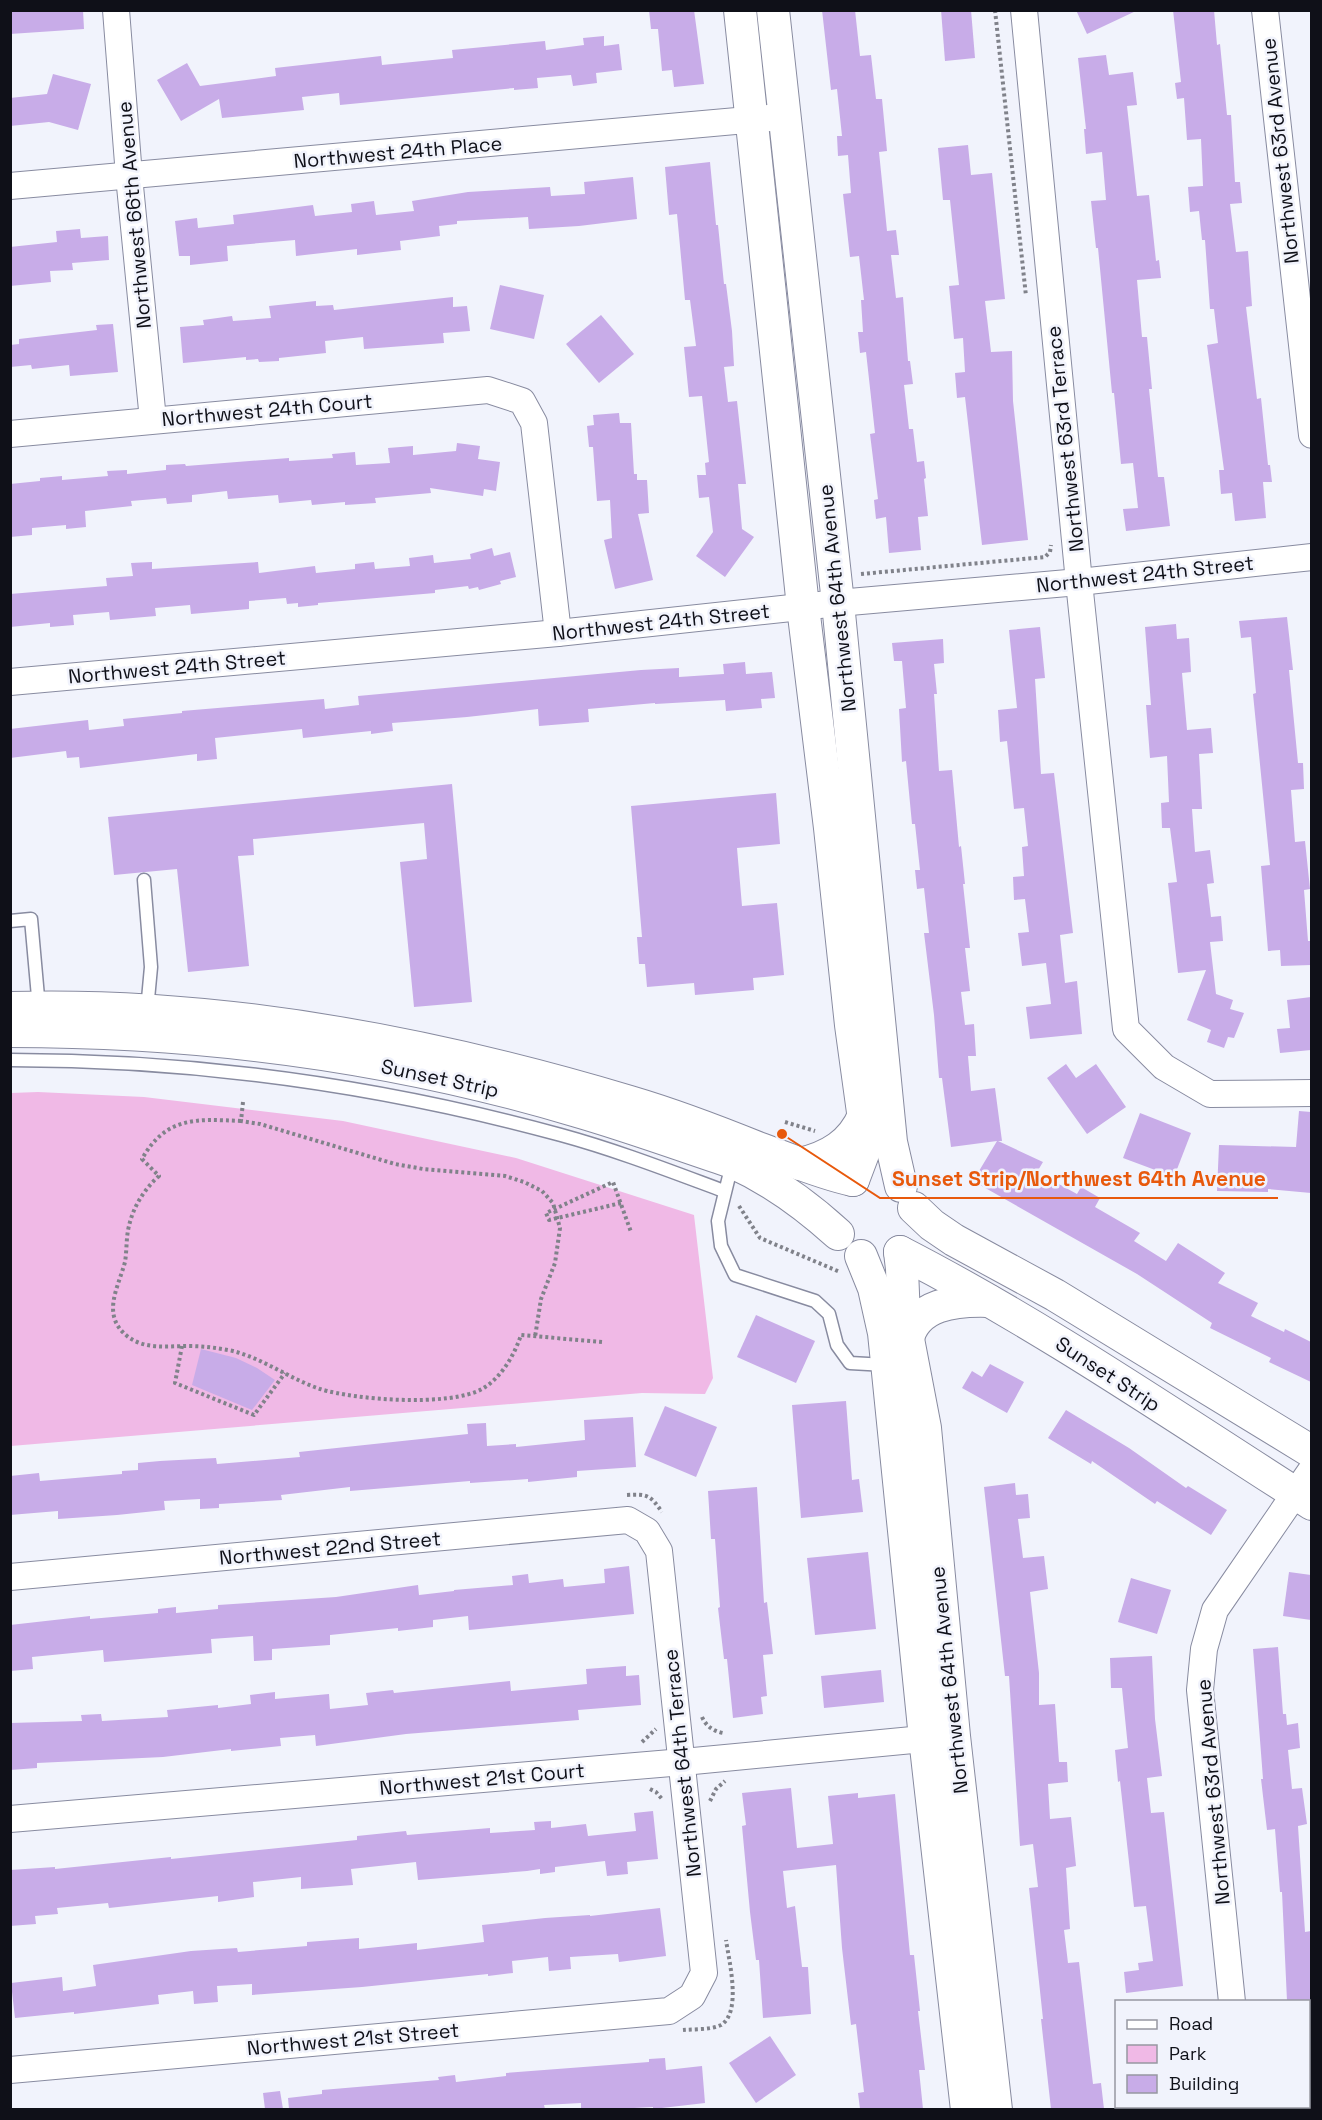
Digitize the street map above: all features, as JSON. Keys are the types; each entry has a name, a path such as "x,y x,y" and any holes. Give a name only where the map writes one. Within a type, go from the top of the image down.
{"street":[{"name":"Northwest 66th Avenue","path":"116,10 129,177 153,420"},
{"name":"Northwest 64th Avenue","path":"740,10 803,607 851,1025 867,1143 853,1180"},
{"name":"Northwest 64th Avenue","path":"773,10 838,603 891,1142 907,1197"},
{"name":"Northwest 63rd Terrace","path":"1024,10 1079,582 1126,1029 1164,1067 1210,1094 1311,1093"},
{"name":"Northwest 63rd Avenue","path":"1265,10 1311,435"},
{"name":"Northwest 24th Place","path":"10,186 784,117"},
{"name":"Northwest 24th Court","path":"10,434 488,390 522,401 534,423 558,633"},
{"name":"Northwest 24th Street","path":"10,682 558,633 838,603 1079,582 1311,556"},
{"name":"Sunset Strip","path":"32,1033 147,1010 251,1020 365,1050 480,1100 576,1110 728,1177 755,1173 781,1188 819,1216 838,1234"},
{"name":"Sunset Strip","path":"32,1033 177,1037 260,1046 365,1050 487,1063 569,1083 679,1117 800,1164 853,1180"},
{"path":"800,1164 818,1159 843,1145 860,1126 864,1115"},
{"path":"880,1176 888,1178 907,1197 916,1217 915,1232 908,1246 884,1259 872,1259 851,1265 847,1246 838,1234 835,1220 840,1193 853,1180 880,1176"},
{"name":"Sunset Strip","path":"907,1197 932,1225 954,1240 1055,1295 1311,1452"},
{"name":"Northwest 64th Avenue","path":"897,1353 904,1318 900,1252"},
{"name":"Sunset Strip","path":"900,1252 1063,1344 1306,1489"},
{"name":"Northwest 64th Avenue","path":"851,1265 879,1304 897,1353 923,1410 939,1737 967,2109"},
{"path":"897,1353 913,1325 929,1311 955,1301 989,1301"},
{"name":"Northwest 63rd Avenue","path":"1232,2000 1200,1690 1204,1649 1215,1610 1306,1489"},
{"name":"Northwest 22nd Street","path":"10,1577 628,1520 655,1522"},
{"name":"Northwest 64th Terrace","path":"655,1522 704,1972 692,1995"},
{"name":"Northwest 64th Avenue","path":"939,1737 996,2109"},
{"name":"Northwest 21st Court","path":"10,1819 681,1750 939,1737"},
{"name":"Northwest 21st Street","path":"10,2070 669,2011 692,1995"}],"lane":[{"path":"144,880 150,967 147,1010"},
{"path":"10,921 31,919 32,1033 10,1060"},
{"path":"32,1033 177,1067 293,1079 391,1095 480,1100"},
{"path":"728,1177 718,1221 721,1246 735,1275 815,1301 829,1314 837,1345 850,1363 897,1353"}],"path":[{"path":"995,10 1027,305"},
{"path":"855,570 861,574 1046,557 1050,552 1052,541"},
{"path":"241,1121 243,1102"},
{"path":"535,1337 541,1299 555,1263 560,1228 556,1209 542,1191 524,1182 506,1176 395,1164 260,1124 241,1121 210,1120 177,1124 156,1139 142,1159 159,1176 143,1194 129,1225 126,1258 112,1305 114,1320 125,1335 138,1343 157,1347 214,1347 241,1353 321,1389 387,1399 449,1397 467,1395 481,1389 496,1378 508,1363 517,1349 521,1335 535,1337 602,1342"},
{"path":"785,1122 805,1129 824,1131"},
{"path":"621,1203 549,1220 546,1213 613,1182 621,1203 632,1232"},
{"path":"760,1238 829,1266 851,1265"},
{"path":"182,1346 175,1383 254,1415 285,1373"},
{"path":"623,1496 647,1496 655,1501 655,1522"},
{"path":"700,1711 702,1719 714,1731 732,1734"},
{"path":"659,1721 656,1729 641,1742 681,1750 722,1733"},
{"path":"710,1803 716,1789 730,1779"},
{"path":"649,1788 656,1792 664,1803"},
{"path":"673,2031 720,2025 727,2020 732,2010 733,1998 725,1929"}],"green space":[{"path":"38,1092 144,1097 343,1121 516,1158 694,1215 713,1378 705,1394 642,1393 11,1446 11,1093"}],"building":[{"path":"10,10 83,10 84,29 10,34"},
{"path":"649,10 694,10 704,84 674,87 672,70 662,71 658,29 651,29"},
{"path":"822,10 855,10 860,56 871,55 876,99 882,99 887,151 879,152 887,231 896,230 899,255 891,255 896,298 903,297 908,361 910,361 913,384 904,385 909,429 913,429 917,462 924,461 926,478 924,479 928,516 918,517 921,550 889,553 886,517 876,519 874,500 878,499 870,434 875,433 866,352 860,353 858,332 863,332 861,300 864,300 859,256 850,257 843,194 851,193 848,155 838,156 837,136 842,136 837,89 831,90"},
{"path":"941,10 971,10 975,58 945,61"},
{"path":"1076,10 1138,10 1087,34"},
{"path":"1173,10 1214,10 1227,115 1231,115 1235,182 1240,182 1242,203 1230,204 1236,252 1248,251 1252,306 1246,307 1257,399 1261,398 1272,482 1263,482 1266,518 1235,521 1232,493 1221,494 1219,470 1224,470 1207,345 1218,343 1214,309 1210,309 1205,240 1202,240 1199,211 1190,212 1188,187 1203,186 1201,139 1187,140 1184,98 1177,99 1175,83 1181,82"},
{"path":"604,36 604,46 619,44 622,70 596,73 597,83 573,86 571,75 537,78 538,88 514,90 514,88 340,105 339,93 302,97 304,110 222,118 219,99 181,121 157,80 187,63 200,86 276,76 275,68 381,56 382,65 453,58 452,50 545,41 546,50 584,45 583,38"},
{"path":"1106,55 1109,75 1133,72 1137,105 1127,106 1137,196 1149,195 1156,261 1159,260 1161,278 1137,280 1142,337 1147,337 1152,389 1149,389 1158,477 1164,477 1170,526 1126,531 1123,509 1138,508 1133,463 1121,464 1091,201 1106,200 1102,152 1086,154 1084,129 1086,129 1078,58"},
{"path":"53,74 91,84 78,130 49,122 10,126 10,98 47,94"},
{"path":"968,145 971,175 992,173 1005,299 985,301 991,352 1012,351 1013,401 1028,540 982,545 965,397 957,398 955,373 965,372 963,338 954,339 949,286 959,285 950,200 943,200 938,148"},
{"path":"710,162 716,225 718,225 732,331 734,366 724,367 728,402 737,401 746,484 738,484 742,529 754,537 725,577 696,556 713,532 709,497 699,498 697,475 706,475 705,463 709,462 702,396 689,397 684,347 696,346 690,300 685,300 677,214 669,215 665,167"},
{"path":"633,177 637,219 529,229 528,217 457,221 457,224 439,226 440,236 400,241 401,250 357,255 357,249 296,256 295,240 227,246 228,261 190,265 190,256 179,256 175,221 197,218 198,228 234,224 233,215 313,205 315,216 352,212 351,204 374,201 376,215 414,211 412,201 468,192 550,187 551,196 585,194 584,182"},
{"path":"80,229 81,238 108,236 109,260 72,263 73,270 50,271 51,282 10,286 10,247 57,242 56,231"},
{"path":"500,285 544,295 534,339 490,329"},
{"path":"453,297 453,307 467,306 470,331 443,333 444,343 364,349 363,337 325,341 326,353 279,358 279,361 259,362 258,359 246,360 246,357 183,363 180,327 204,325 203,320 232,316 233,321 271,318 269,306 316,301 316,306 333,305 334,310"},
{"path":"601,315 634,354 599,383 566,344"},
{"path":"113,324 118,372 70,376 69,365 32,369 31,365 10,367 10,345 19,344 19,339 97,330 96,325"},
{"path":"619,413 620,423 631,423 634,474 637,474 637,480 647,480 649,513 638,514 653,580 615,589 604,540 612,538 610,500 597,501 593,447 589,447 587,426 594,425 593,415"},
{"path":"457,443 480,446 478,459 500,462 496,491 484,489 483,496 430,488 431,493 375,498 376,503 345,505 345,502 312,505 311,500 279,503 278,495 228,499 227,491 192,495 192,502 167,504 166,498 131,501 132,506 85,511 86,527 66,529 66,525 32,528 32,535 10,537 10,484 62,476 62,480 108,476 107,471 127,470 127,474 166,470 166,465 185,464 186,466 289,458 289,461 333,458 332,454 355,452 356,465 390,463 388,448 413,446 413,455 456,451"},
{"path":"492,548 494,556 510,552 516,577 479,590 478,587 469,589 468,586 435,590 435,593 318,603 318,605 298,607 298,603 287,604 286,598 249,601 249,609 191,614 190,605 155,608 156,616 110,620 109,612 73,615 74,625 50,627 50,623 10,627 10,594 107,586 106,578 133,576 131,563 152,562 152,569 258,562 259,573 315,566 316,573 355,569 355,564 374,562 375,569 410,566 409,558 433,555 434,563 471,559 470,554"},
{"path":"1287,617 1293,670 1289,670 1298,763 1303,763 1304,789 1291,790 1295,842 1305,841 1310,889 1304,890 1308,941 1311,941 1311,965 1281,966 1280,950 1268,951 1261,866 1270,865 1253,694 1256,693 1251,637 1241,638 1239,621"},
{"path":"1176,624 1177,639 1189,638 1191,672 1182,673 1187,730 1211,728 1213,753 1199,754 1202,809 1192,809 1195,852 1210,850 1214,883 1207,884 1211,917 1221,916 1223,941 1210,942 1216,994 1233,1000 1230,1009 1244,1013 1234,1038 1228,1037 1224,1048 1207,1042 1211,1030 1187,1020 1206,970 1178,973 1168,883 1177,882 1170,828 1162,828 1161,803 1169,802 1167,756 1150,758 1146,705 1151,705 1145,627"},
{"path":"1040,627 1045,678 1035,679 1041,774 1054,773 1073,933 1060,935 1065,983 1077,981 1082,1034 1030,1039 1026,1007 1051,1004 1046,963 1022,966 1018,933 1029,932 1025,899 1014,900 1013,877 1024,876 1022,847 1028,846 1024,808 1014,809 1007,741 1000,742 998,710 1017,708 1009,630"},
{"path":"943,639 944,663 934,664 937,694 934,694 939,771 952,770 965,884 963,884 970,948 965,948 970,991 961,992 965,1025 974,1024 976,1056 968,1056 971,1091 995,1088 1002,1141 998,1141 1043,1162 1037,1172 1077,1194 1081,1187 1100,1198 1095,1207 1140,1233 1134,1241 1166,1261 1178,1243 1225,1273 1218,1283 1258,1303 1251,1316 1311,1342 1311,1382 1269,1362 1271,1358 1210,1328 1212,1323 1137,1274 973,1181 997,1141 951,1147 942,1078 939,1078 924,933 929,933 924,888 917,889 915,870 920,870 915,824 912,824 906,761 902,762 899,709 906,708 902,661 894,661 892,643"},
{"path":"745,662 746,674 772,672 775,698 761,699 762,708 726,711 725,700 655,703 588,709 589,722 539,726 538,709 392,723 393,731 371,734 371,731 303,738 302,729 215,738 217,759 197,761 197,754 80,768 79,757 67,758 66,751 10,758 10,729 88,720 89,730 124,726 123,719 182,713 182,711 324,699 325,709 359,705 358,696 641,670 679,668 679,677 724,674 723,664"},
{"path":"452,784 472,1002 414,1007 400,862 427,859 424,823 253,839 254,855 238,856 249,966 188,972 177,869 114,875 108,817"},
{"path":"776,793 780,844 737,848 742,906 777,903 784,975 753,978 754,990 695,995 694,983 647,987 645,964 639,964 637,937 642,937 631,806"},
{"path":"1311,997 1311,1050 1280,1053 1277,1029 1290,1028 1287,1000"},
{"path":"1066,1064 1076,1078 1096,1064 1126,1107 1087,1134 1047,1078"},
{"path":"1299,1111 1311,1112 1311,1193 1268,1189 1268,1192 1217,1191 1219,1145 1296,1147"},
{"path":"1140,1113 1191,1133 1174,1177 1123,1158"},
{"path":"756,1315 815,1341 796,1383 737,1357"},
{"path":"201,1349 236,1358 275,1380 252,1410 192,1385"},
{"path":"990,1364 1024,1382 1007,1413 962,1388 972,1371 982,1377"},
{"path":"846,1401 852,1480 859,1479 863,1512 801,1518 792,1405"},
{"path":"665,1406 717,1427 696,1477 644,1455"},
{"path":"1066,1410 1129,1448 1186,1488 1188,1486 1227,1510 1211,1535 1157,1501 1155,1504 1092,1461 1091,1464 1048,1438"},
{"path":"633,1417 636,1467 577,1471 577,1477 528,1482 528,1479 470,1483 470,1481 350,1491 350,1487 281,1495 282,1500 219,1504 219,1508 200,1509 200,1499 164,1501 165,1510 58,1519 58,1511 10,1515 10,1476 39,1473 40,1481 122,1474 122,1471 138,1470 138,1463 216,1458 217,1464 300,1457 299,1452 468,1434 467,1424 486,1423 487,1446 516,1444 516,1447 585,1440 584,1420"},
{"path":"1015,1483 1016,1495 1028,1494 1030,1518 1018,1519 1023,1558 1044,1556 1048,1589 1030,1592 1039,1673 1039,1705 1055,1704 1059,1762 1067,1762 1068,1782 1048,1784 1050,1819 1071,1817 1076,1866 1066,1868 1070,1929 1064,1930 1068,1963 1079,1962 1093,2084 1101,2083 1104,2109 1051,2109 1029,1888 1038,1887 1033,1844 1020,1846 1009,1676 1005,1676 984,1487"},
{"path":"757,1487 764,1603 767,1602 773,1654 763,1655 767,1696 761,1697 763,1714 733,1718 727,1659 724,1659 718,1608 720,1607 715,1539 711,1539 708,1491"},
{"path":"868,1552 876,1629 815,1635 807,1558"},
{"path":"629,1566 634,1614 469,1630 468,1616 433,1620 433,1627 330,1635 330,1645 272,1649 272,1660 254,1661 253,1636 211,1639 212,1653 104,1662 103,1650 32,1657 33,1669 10,1671 10,1625 90,1616 90,1619 158,1613 158,1609 176,1607 176,1613 218,1609 218,1605 336,1597 418,1585 419,1595 513,1585 512,1576 528,1574 529,1583 563,1579 564,1587 605,1583 604,1569"},
{"path":"1289,1572 1311,1575 1311,1620 1283,1616"},
{"path":"1131,1578 1171,1590 1157,1634 1118,1622"},
{"path":"1278,1647 1283,1714 1286,1714 1287,1725 1298,1723 1300,1748 1288,1750 1292,1789 1302,1788 1307,1824 1298,1826 1305,1932 1311,1931 1311,2001 1287,2000 1282,1892 1280,1892 1275,1829 1267,1830 1261,1779 1263,1779 1253,1649"},
{"path":"1152,1656 1155,1719 1162,1776 1147,1778 1151,1813 1164,1812 1183,1986 1126,1993 1124,1972 1139,1970 1138,1963 1153,1961 1146,1906 1134,1907 1115,1750 1128,1748 1122,1688 1111,1688 1110,1658"},
{"path":"626,1666 626,1676 639,1675 641,1705 578,1710 579,1720 406,1734 316,1746 315,1735 280,1738 281,1746 163,1757 37,1763 37,1768 10,1770 10,1723 82,1721 81,1715 101,1714 102,1721 168,1717 167,1710 251,1704 250,1695 275,1692 275,1699 329,1694 330,1709 368,1705 366,1693 393,1690 394,1693 510,1681 511,1691 587,1684 586,1669"},
{"path":"881,1670 884,1702 824,1708 821,1676"},
{"path":"791,1788 797,1848 833,1844 828,1796 858,1793 858,1798 895,1794 910,1955 914,1955 920,2011 918,2011 925,2070 919,2070 923,2109 860,2109 858,2093 864,2092 856,2024 851,2025 836,1865 783,1871 787,1908 795,1906 802,1967 808,1967 811,2014 763,2018 759,1960 756,1960 750,1912 742,1826 746,1825 742,1793"},
{"path":"653,1811 658,1859 627,1862 628,1874 607,1876 605,1861 555,1867 555,1872 540,1874 540,1869 418,1880 416,1862 351,1869 353,1885 301,1889 301,1877 253,1882 254,1897 218,1902 218,1896 109,1908 108,1903 57,1908 58,1914 35,1916 36,1924 10,1926 10,1870 55,1867 55,1869 171,1857 171,1859 357,1840 357,1836 406,1831 407,1835 490,1828 490,1833 535,1830 534,1822 551,1821 551,1828 586,1824 588,1836 636,1831 634,1813"},
{"path":"660,1908 666,1956 619,1962 618,1954 570,1957 571,1969 549,1971 548,1957 512,1961 513,1973 252,1995 252,1984 217,1986 218,2002 194,2004 193,1991 158,1995 159,2004 15,2018 11,1983 62,1977 63,1991 96,1986 93,1965 191,1951 237,1948 238,1952 307,1946 307,1942 359,1938 359,1949 417,1943 417,1950 484,1942 482,1925"},
{"path":"770,2036 796,2075 756,2103 729,2063"},
{"path":"665,2058 666,2070 702,2066 705,2103 653,2109 653,2107 581,2109 581,2103 544,2105 545,2109 289,2109 288,2098 322,2094 322,2090 439,2080 438,2077 455,2075 456,2082 506,2076 506,2073 649,2062 649,2059"},
{"path":"280,2091 283,2109 265,2109 263,2093"}],"place":[{"name":"Sunset Strip/Northwest 64th Avenue","path":"782,1134"}]}
